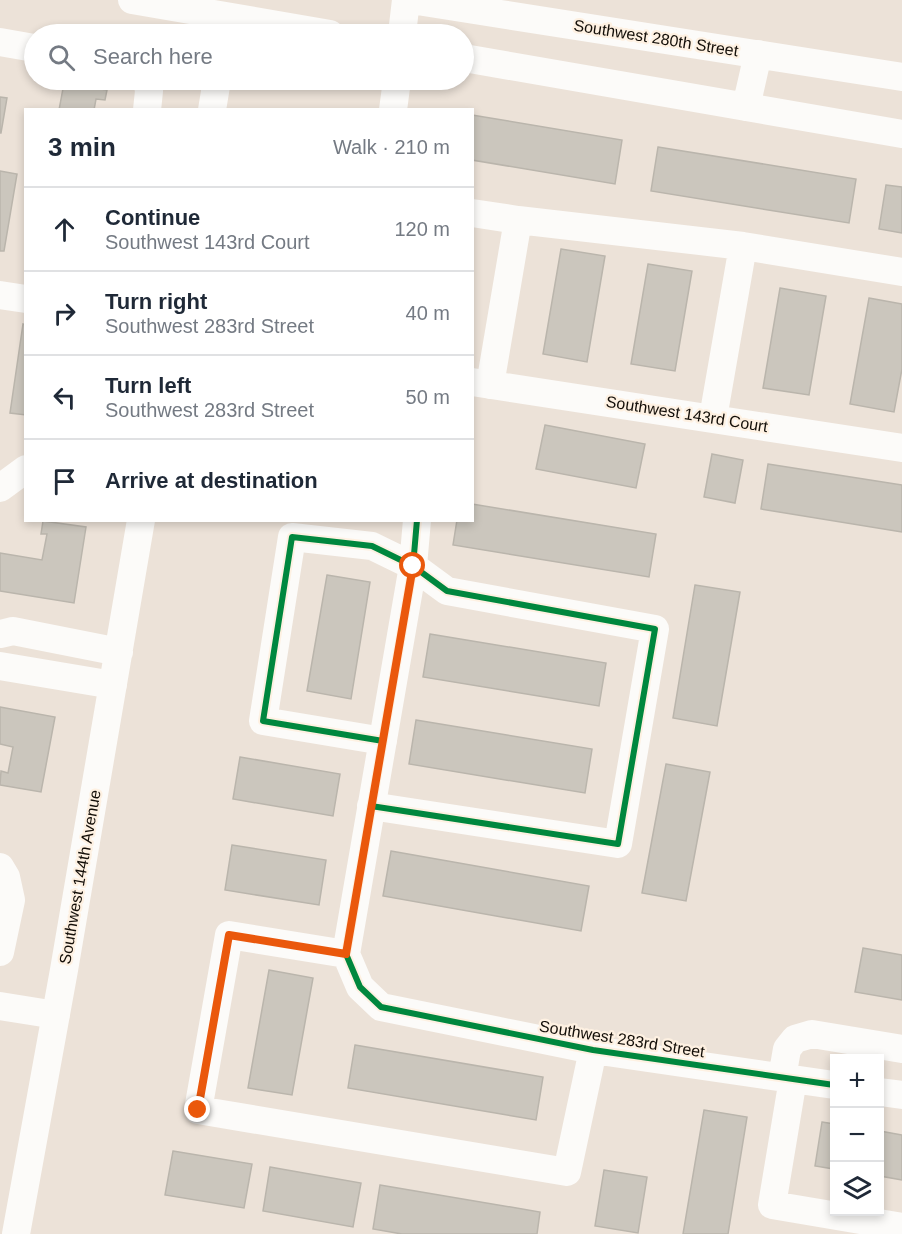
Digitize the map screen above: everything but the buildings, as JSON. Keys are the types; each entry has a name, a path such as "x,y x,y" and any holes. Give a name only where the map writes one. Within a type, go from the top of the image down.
{"street":[{"path":"132,0 269,24"},
{"path":"404,24 409,0"},
{"name":"Southwest 280th Street","path":"409,0 902,76"},
{"path":"0,42 24,46"},
{"path":"747,107 758,54"},
{"path":"474,60 902,134"},
{"path":"147,108 149,90"},
{"path":"212,108 215,90"},
{"path":"393,108 396,90"},
{"path":"474,213 744,246 902,272"},
{"path":"481,383 518,220"},
{"path":"712,418 744,246"},
{"path":"0,295 24,299"},
{"name":"Southwest 143rd Court","path":"481,383 902,447"},
{"path":"0,488 24,470"},
{"name":"Southwest 144th Avenue","path":"16,1234 141,522"},
{"path":"346,954 413,566 417,522"},
{"path":"371,806 618,844 655,629 447,591 413,566 372,546 292,537 263,721 383,741"},
{"path":"4,629 119,652"},
{"path":"0,666 113,685"},
{"path":"0,867 6,878 11,900 0,952"},
{"name":"Southwest 283rd Street","path":"593,1050 567,1172 198,1110 229,935 346,954 360,987 381,1006 593,1050 830,1084"},
{"path":"0,1006 56,1015"},
{"path":"902,1049 812,1034 795,1038 787,1049 787,1078 772,1205 902,1227"},
{"path":"884,1093 902,1095"}],"cycle path":[{"path":"417,522 413,566 346,954 360,987 381,1007 593,1050 830,1084"},
{"path":"371,806 618,844 655,629 447,591 413,566 372,546 292,537 263,721 383,741"}],"route":[{"path":"198,1110 229,935 346,954 413,566"}]}
